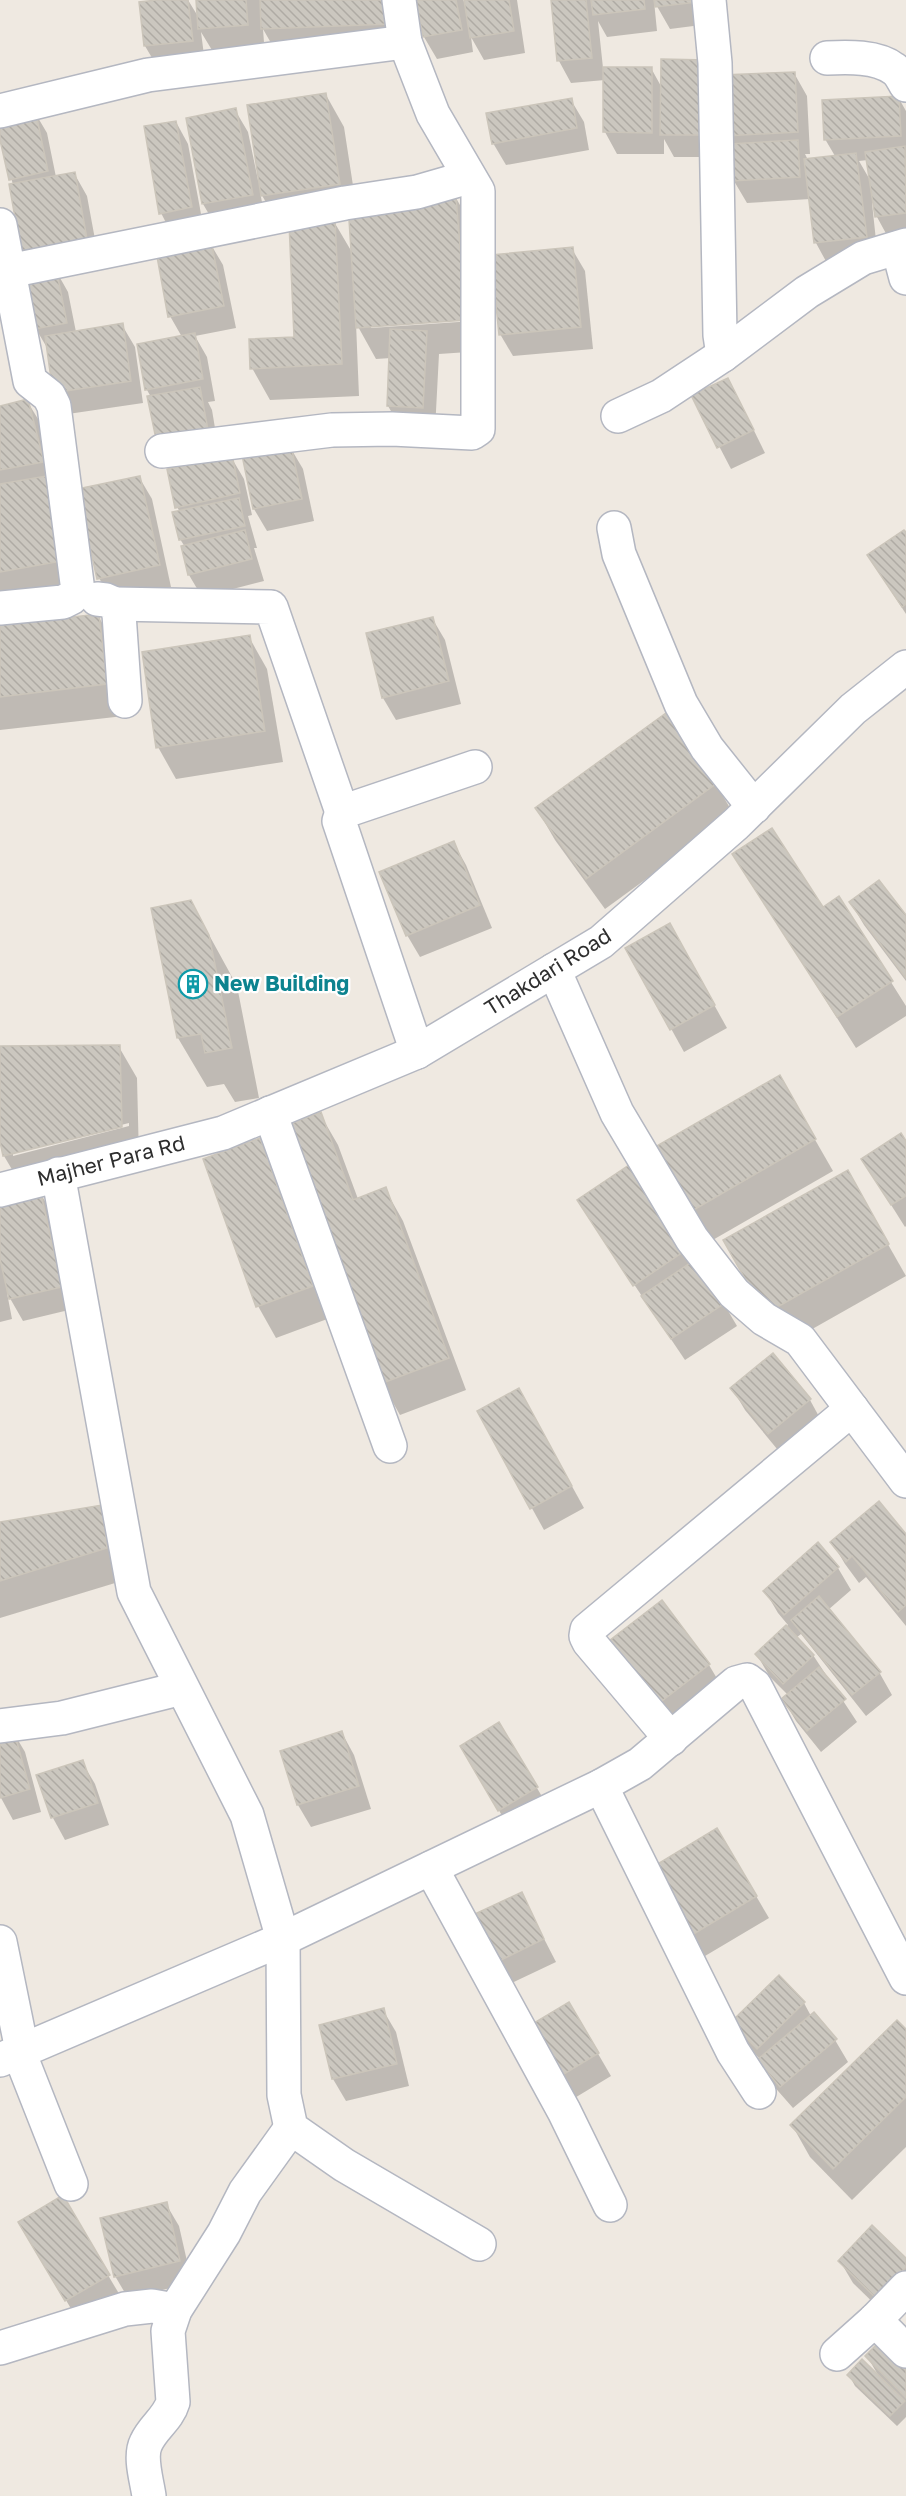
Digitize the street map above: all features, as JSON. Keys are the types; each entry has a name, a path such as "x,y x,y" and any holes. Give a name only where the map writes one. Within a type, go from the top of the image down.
{"street":[{"path":"162,451 332,430 475,432 478,429 478,191 433,114 405,42 399,0"},
{"path":"710,0 714,63 720,335 723,355"},
{"path":"0,111 148,75 405,42"},
{"path":"827,58 849,57 882,63 896,70 906,85"},
{"path":"8,289 345,203 417,192 470,177"},
{"path":"0,225 8,289 30,381 49,396 54,406 78,591 63,602 0,608"},
{"path":"618,416 661,396 723,355 807,292 863,258 903,257"},
{"path":"614,528 619,554 681,704 707,748 754,807"},
{"path":"71,598 106,600 116,604 271,607 342,812 339,821 341,828 417,1052"},
{"path":"116,604 119,614 125,701"},
{"name":"Thakdari Road","path":"223,1132 417,1052 601,942 754,807 853,709 906,667"},
{"path":"342,812 475,767"},
{"path":"554,970 617,1113 692,1239 734,1293 764,1319 800,1340 906,1481"},
{"path":"270,1113 390,1446"},
{"name":"Majher Para Rd","path":"0,1190 223,1132"},
{"path":"58,1174 134,1592 247,1815 283,1939 284,2094 291,2128 344,2165 479,2244"},
{"path":"670,1739 589,1642 586,1636 587,1630 852,1409"},
{"path":"14,2054 283,1939 602,1786 640,1764 736,1683 747,1680 755,1686 906,1978"},
{"path":"0,1726 62,1718 182,1688"},
{"path":"602,1786 733,2052 759,2092"},
{"path":"431,1868 564,2111 610,2205"},
{"path":"0,1942 14,2054 71,2184"},
{"path":"149,2496 145,2467 146,2443 170,2411 173,2402 168,2331 175,2310 224,2232 245,2192 291,2128"},
{"path":"837,2354 906,2288"},
{"path":"0,2348 125,2308 152,2306 175,2310"},
{"path":"875,2320 906,2351"}],"building":[{"path":"188,0 193,41 144,46 139,2"},
{"path":"196,0 246,0 248,25 198,29"},
{"path":"260,0 389,0 390,24 261,29"},
{"path":"416,0 456,0 462,30 423,37"},
{"path":"464,0 509,0 514,31 470,38"},
{"path":"551,0 586,0 592,58 557,61"},
{"path":"591,0 644,0 645,9 593,15"},
{"path":"654,0 697,0 697,2 655,7"},
{"path":"661,59 707,60 706,135 660,135"},
{"path":"603,67 652,67 652,133 603,132"},
{"path":"795,72 798,132 725,136 722,75"},
{"path":"326,93 340,184 261,196 247,105"},
{"path":"899,96 901,136 824,140 822,100"},
{"path":"572,98 577,128 492,144 486,113"},
{"path":"236,108 253,195 202,204 186,118"},
{"path":"35,109 48,171 9,180 0,140 0,117"},
{"path":"176,121 192,207 159,214 144,126"},
{"path":"798,140 800,177 732,181 730,144"},
{"path":"905,146 906,213 875,217 865,152"},
{"path":"856,153 867,237 814,243 804,159"},
{"path":"75,172 87,239 21,251 9,184"},
{"path":"456,197 466,320 356,328 348,204"},
{"path":"335,220 342,364 250,369 249,339 294,337 289,222"},
{"path":"211,241 224,306 168,317 156,251"},
{"path":"573,247 581,327 499,335 491,255"},
{"path":"56,268 67,323 35,329 24,274"},
{"path":"123,323 131,381 53,393 45,336"},
{"path":"390,329 427,331 423,408 387,406"},
{"path":"195,333 203,379 145,390 137,344"},
{"path":"728,378 754,430 717,448 691,395"},
{"path":"200,387 208,430 156,439 147,396"},
{"path":"28,399 44,462 0,470 0,406"},
{"path":"291,445 302,499 253,509 242,455"},
{"path":"232,455 240,493 175,508 167,469"},
{"path":"46,476 62,561 0,572 0,484"},
{"path":"140,476 160,565 97,579 77,489"},
{"path":"239,498 245,526 179,540 172,512"},
{"path":"245,530 252,559 188,575 181,546"},
{"path":"904,530 906,532 906,604 902,607 867,555"},
{"path":"99,614 107,684 0,697 0,625"},
{"path":"433,617 449,681 382,698 366,633"},
{"path":"250,635 265,731 156,748 142,652"},
{"path":"666,713 717,783 586,879 535,808"},
{"path":"772,828 823,907 839,896 893,981 837,1017 732,854"},
{"path":"454,841 480,905 406,936 379,872"},
{"path":"879,880 906,915 906,978 849,902"},
{"name":"New Building","path":"191,900 209,935 232,1048 205,1053 201,1034 177,1038 151,908"},
{"path":"670,923 715,1005 670,1030 625,948"},
{"path":"120,1045 122,1127 3,1156 0,1142 0,1046"},
{"path":"780,1075 816,1139 692,1211 655,1147"},
{"path":"321,1112 353,1200 386,1187 449,1358 380,1384 284,1126"},
{"path":"901,1133 906,1141 906,1196 891,1205 861,1159"},
{"path":"260,1138 313,1286 256,1307 203,1159"},
{"path":"629,1165 686,1250 633,1286 577,1200"},
{"path":"848,1170 889,1244 765,1314 723,1240"},
{"path":"40,1190 62,1287 9,1299 0,1259 0,1198"},
{"path":"696,1259 725,1303 671,1339 641,1296"},
{"path":"773,1353 811,1399 768,1434 730,1388"},
{"path":"519,1388 572,1486 530,1509 477,1411"},
{"path":"879,1501 906,1534 906,1605 898,1612 852,1556 846,1562 830,1542"},
{"path":"102,1505 107,1548 0,1581 0,1522"},
{"path":"818,1542 839,1567 784,1615 763,1591"},
{"path":"819,1596 881,1672 852,1695 791,1620"},
{"path":"662,1600 710,1664 658,1704 609,1641"},
{"path":"786,1625 814,1655 783,1684 755,1654"},
{"path":"819,1667 846,1699 807,1731 781,1699"},
{"path":"499,1722 538,1787 498,1811 460,1746"},
{"path":"13,1728 30,1789 0,1798 0,1732"},
{"path":"342,1731 359,1786 297,1805 280,1751"},
{"path":"83,1760 98,1803 51,1818 36,1775"},
{"path":"717,1828 757,1896 692,1935 651,1868"},
{"path":"522,1892 544,1939 489,1966 466,1918"},
{"path":"779,1975 805,2002 757,2049 731,2022"},
{"path":"569,2002 599,2053 554,2080 524,2029"},
{"path":"384,2008 397,2064 332,2079 319,2025"},
{"path":"814,2012 837,2039 780,2087 757,2060"},
{"path":"897,2020 906,2029 906,2097 833,2169 790,2125"},
{"path":"63,2195 110,2275 65,2301 18,2222"},
{"path":"167,2202 180,2261 114,2277 100,2218"},
{"path":"872,2225 906,2258 906,2267 876,2298 838,2261"},
{"path":"884,2337 906,2359 906,2398 865,2356"},
{"path":"862,2359 905,2401 890,2416 847,2375"}],"place":[{"name":"New Building","path":"193,984"}]}
